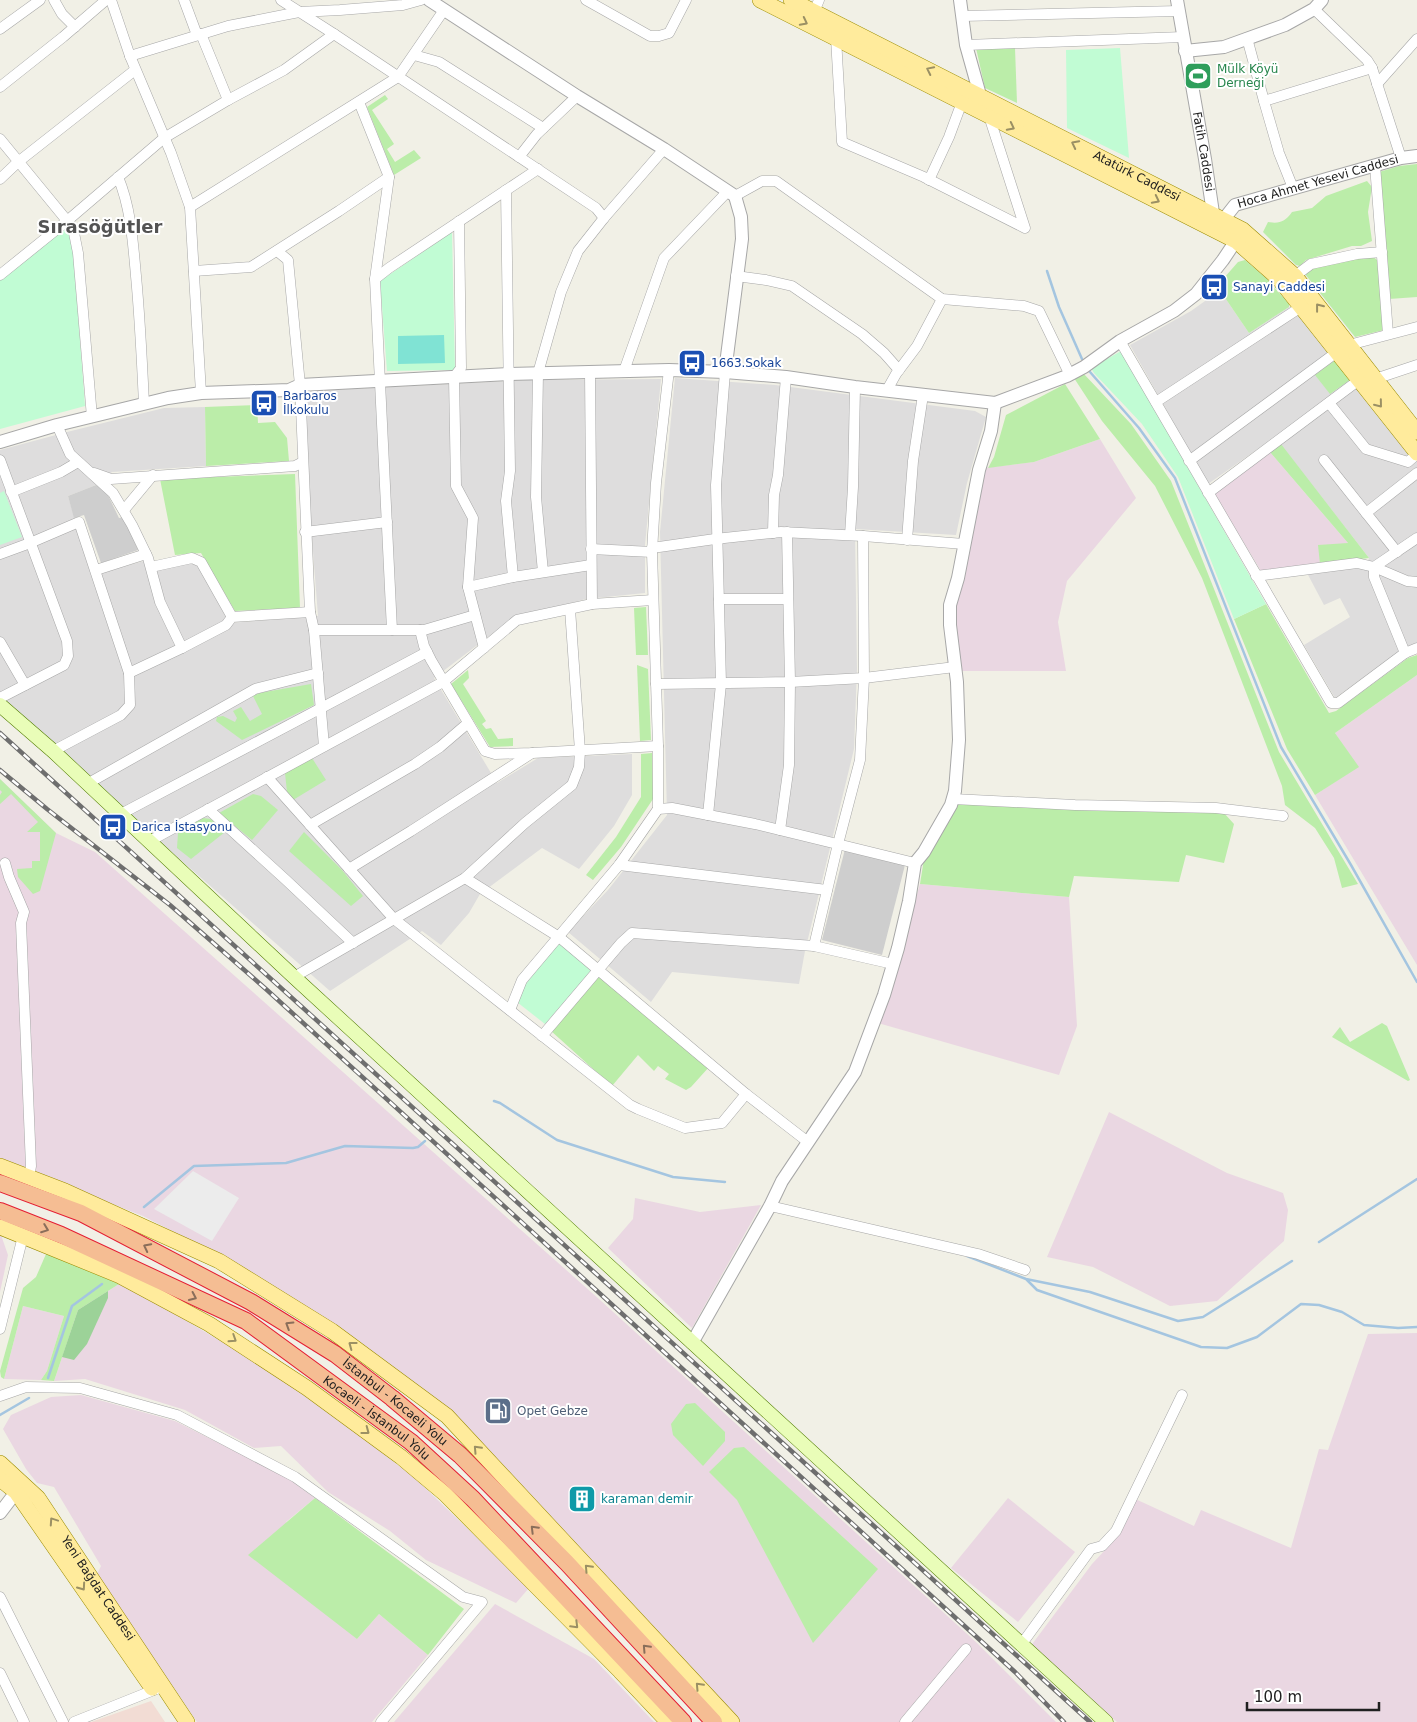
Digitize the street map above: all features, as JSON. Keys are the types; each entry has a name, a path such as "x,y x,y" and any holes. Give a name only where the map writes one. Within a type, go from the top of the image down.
{"highway":[{"name":"İstanbul - Kocaeli Yolu","path":"0,1183 81,1213 251,1302 335,1354 392,1398 460,1455 567,1563 714,1722"},
{"name":"Kocaeli - İstanbul Yolu","path":"0,1211 61,1235 246,1321 411,1442 473,1499 683,1722"}],"main road":[{"path":"760,0 989,116 1239,235 1279,279 1301,307 1343,349 1359,380 1417,454"},
{"name":"Atatürk Caddesi","path":"790,0 817,6 980,95 1219,216 1239,235 1295,276 1343,349 1377,381 1416,430"},
{"path":"0,705 1106,1722"},
{"path":"0,1166 65,1191 219,1261 332,1331 446,1416 732,1722"},
{"path":"0,1227 118,1275 210,1324 308,1388 401,1457 445,1494 668,1722"},
{"name":"Yeni Bağdat Caddesi","path":"0,1463 38,1498 158,1689 175,1722"},
{"name":"Yeni Bağdat Caddesi","path":"0,1479 16,1492 158,1689 187,1722"}],"street":[{"path":"0,29 40,0"},
{"path":"54,0 62,14 76,27"},
{"path":"0,87 76,27 106,0"},
{"path":"111,0 135,70 164,138 190,207 201,393"},
{"path":"184,0 228,100"},
{"path":"281,0 596,208 604,218"},
{"path":"130,56 228,26 299,12 403,5 421,0"},
{"path":"429,0 732,193 740,216 742,239 736,276 716,485 721,684 708,815"},
{"path":"586,0 650,36 659,36 669,33 686,0"},
{"path":"958,1 966,45 980,95"},
{"path":"1185,51 1224,46 1285,25 1318,5 1372,68 1401,158"},
{"path":"962,16 1178,6"},
{"name":"Fatih Caddesi","path":"1178,6 1205,160 1219,216"},
{"path":"190,207 398,77 444,10"},
{"path":"0,275 67,221 164,138 228,100 284,70 334,34"},
{"path":"966,45 1183,37"},
{"path":"836,38 842,142 929,180 1024,228 989,116"},
{"path":"1247,38 1279,153 1293,188"},
{"path":"1377,84 1417,39"},
{"path":"414,55 439,62 543,128"},
{"path":"1264,101 1372,68"},
{"path":"0,179 18,162 135,70"},
{"path":"519,157 543,128 577,96"},
{"path":"359,102 389,177 376,279 392,630"},
{"path":"929,180 949,137 962,102"},
{"path":"0,139 73,228 78,253 92,417"},
{"path":"543,572 536,497 538,373 561,292 578,251 664,149"},
{"name":"Hoca Ahmet Yesevi Caddesi","path":"1219,216 1235,205 1375,165 1417,156"},
{"path":"1375,165 1388,334"},
{"path":"376,279 389,268 538,169"},
{"path":"194,271 251,267 339,212 389,177"},
{"path":"118,178 125,193 133,235 144,404"},
{"path":"624,371 664,258 732,193 762,181 776,181 942,299 1024,306 1039,311 1069,373 1067,376"},
{"path":"506,190 510,471 506,501 513,577"},
{"path":"459,221 461,368 454,376 456,486 473,518 468,587 484,648"},
{"path":"0,442 57,425 168,398 201,393 290,390 300,385 454,376 590,371 669,370 726,372 995,403 1067,376 1084,367 1120,341 1174,311 1196,294 1223,260 1239,235"},
{"path":"277,251 288,260 300,385 310,612 314,630 324,746"},
{"path":"1295,276 1311,264 1357,254 1382,252"},
{"path":"736,276 792,286 862,334 884,353 899,370"},
{"path":"887,390 917,346 942,299"},
{"path":"1156,402 1301,307"},
{"path":"1189,460 1343,349 1388,334 1417,327"},
{"path":"1120,341 1331,703 1338,703 1404,653 1417,648"},
{"path":"1377,381 1381,377 1417,365"},
{"path":"510,1010 522,980 619,865 658,809 652,550 656,483 669,370"},
{"path":"590,371 592,604"},
{"path":"773,533 774,495 778,475 786,378"},
{"path":"1208,493 1359,380"},
{"path":"850,535 855,387"},
{"path":"907,540 913,461 923,395"},
{"path":"692,1343 770,1206 782,1181 855,1072 893,964 909,901 915,863 924,852 955,791 959,740 950,605 958,578 979,470 991,431 995,403"},
{"path":"1328,403 1366,449 1408,462 1417,454"},
{"path":"57,425 70,454 113,493 124,510 146,554 160,602 182,648"},
{"path":"0,460 67,640 68,656 64,665 0,698"},
{"path":"1324,460 1397,552"},
{"path":"11,492 61,472 78,462"},
{"path":"90,472 110,479 296,466 303,462"},
{"path":"1366,513 1417,472"},
{"path":"124,510 153,475"},
{"path":"0,554 30,544 79,522 129,673 130,706 121,715 53,752"},
{"path":"305,532 387,522"},
{"path":"591,549 652,550 718,538 787,532 964,544"},
{"path":"780,830 789,765 790,682 787,532"},
{"path":"814,946 860,760 864,678 863,536"},
{"path":"1374,567 1417,538"},
{"path":"96,570 146,554"},
{"path":"151,567 192,558 200,562 232,617"},
{"path":"1256,576 1357,563 1374,567 1407,581 1417,582"},
{"path":"468,587 513,577 591,565"},
{"path":"1374,567 1374,577 1404,653"},
{"path":"719,599 788,599"},
{"path":"148,842 443,682 517,620 592,604 653,600"},
{"path":"294,977 465,878 525,823 572,785 579,767 580,751 570,609"},
{"path":"129,673 226,625 232,617 310,612"},
{"path":"314,630 420,630 475,615"},
{"path":"420,630 427,652 443,682 485,751 495,754 532,754 658,746"},
{"path":"0,642 24,685"},
{"path":"119,814 427,652"},
{"path":"656,684 721,684 864,678 955,667"},
{"path":"87,784 255,689 318,673"},
{"path":"310,825 415,764 440,747 468,723"},
{"path":"349,869 532,754"},
{"path":"267,777 394,919 630,1104 685,1128 722,1123 746,1094"},
{"path":"952,799 1075,805 1216,808 1283,816"},
{"path":"658,809 672,808 780,830 915,863"},
{"path":"208,809 353,943"},
{"path":"5,863 24,912 21,923 31,1166 29,1177"},
{"path":"619,865 827,890"},
{"path":"465,878 558,936 746,1094 808,1142"},
{"path":"542,1036 621,943 632,933 814,946 893,964"},
{"path":"770,1206 978,1254 1025,1270"},
{"path":"0,1329 23,1236"},
{"path":"0,1396 26,1387 80,1388 177,1415 295,1477 464,1597 482,1602 381,1722"},
{"path":"1021,1645 1091,1550 1102,1546 1116,1531 1182,1395"},
{"path":"0,1513 16,1492"},
{"path":"0,1597 63,1722"},
{"path":"905,1722 966,1649"},
{"path":"0,1673 24,1722"},
{"path":"74,1722 158,1689"}],"shaded area":[{"path":"1217,286 1249,333 1289,307 1300,314 1417,461 1417,643 1397,653 1335,698 1304,645 1350,617 1340,598 1324,605 1307,573 1357,566 1365,569 1369,558 1275,437 1208,484 1130,345 1191,311 1205,301"},
{"path":"444,335 445,363 398,364 398,336"},
{"path":"675,378 775,385 975,411 986,417 967,483 956,535 855,529 857,669 854,749 805,951 799,984 672,972 651,1002 568,932 608,890 667,815 660,532"},
{"path":"661,379 645,545 645,593 586,599 513,618 434,678 497,783 538,758 632,754 632,795 614,826 579,869 542,848 480,894 469,913 441,945 422,931 330,991 118,805 0,695 0,450 164,408 205,407 206,466 112,472 96,485 68,496 92,575 144,561 149,571 191,563 199,567 229,623 318,616 311,526 306,408 309,396 313,391 529,380"},
{"path":"1100,439 1136,498 1067,581 1058,622 1066,671 960,671 952,598 983,468 1034,462"},
{"path":"1270,452 1348,543 1320,564 1261,571 1213,492"},
{"path":"96,485 106,491 119,518 124,517 138,550 101,563 84,515 74,518 68,496"},
{"path":"1417,675 1417,965 1315,795 1358,767 1335,733"},
{"path":"0,779 56,833 95,852 600,1300 977,1643 1056,1722 735,1722 437,1399 247,1270 143,1216 0,1160"},
{"path":"845,849 905,865 882,955 822,940"},
{"path":"920,884 1069,897 1077,1026 1059,1075 878,1023"},
{"path":"1109,1112 1227,1173 1283,1193 1288,1210 1284,1241 1217,1301 1170,1306 1093,1267 1047,1257"},
{"path":"193,1171 239,1198 212,1241 154,1209"},
{"path":"635,1198 700,1212 761,1205 692,1328 608,1248 633,1219"},
{"path":"0,1232 8,1255 0,1292"},
{"path":"119,1284 170,1311 296,1386 417,1480 529,1588 516,1603 426,1560 390,1531 328,1492 281,1446 254,1448 185,1410 85,1379 54,1381 78,1310"},
{"path":"23,1306 64,1316 47,1371 41,1380 4,1379"},
{"path":"1417,1333 1417,1722 1117,1722 1030,1647 1092,1564 1120,1534 1131,1497 1194,1526 1201,1510 1291,1548 1319,1449 1328,1450 1368,1334"},
{"path":"81,1395 175,1421 286,1477 315,1498 286,1522 357,1639 379,1614 428,1655 372,1722 197,1722 97,1574 101,1566 54,1487 37,1483 26,1469 3,1429 11,1415 51,1397"},
{"path":"1008,1498 1075,1552 1018,1622 951,1568"},
{"path":"495,1604 594,1659 654,1722 394,1722"},
{"path":"151,1701 165,1722 91,1722"}],"green space":[{"path":"976,48 1015,48 1017,103 985,88"},
{"path":"1120,48 1129,158 1067,128 1066,50"},
{"path":"385,95 388,99 372,110 394,144 387,149 395,162 414,150 421,158 394,175 367,107"},
{"path":"1417,164 1417,297 1389,299 1379,172 1399,166"},
{"path":"1367,181 1372,187 1368,212 1372,241 1361,246 1352,246 1306,260 1300,266 1296,265 1263,232 1268,222 1282,222 1292,212 1312,208 1326,196"},
{"path":"62,228 69,232 73,247 85,406 0,429 0,278"},
{"path":"452,232 455,370 387,371 380,281"},
{"path":"1372,256 1377,260 1384,330 1355,337 1305,274 1312,268"},
{"path":"1245,260 1267,279 1289,304 1289,307 1249,333 1217,286 1238,262"},
{"path":"1121,351 1266,604 1234,619 1178,477 1142,424 1091,368"},
{"path":"1335,360 1350,380 1330,394 1315,375"},
{"path":"1083,373 1131,424 1171,481 1279,752 1358,884 1342,888 1334,858 1315,828 1285,805 1282,786 1202,578 1155,486 1102,421 1074,378"},
{"path":"1065,384 1100,439 1034,462 988,468 994,457 1006,415"},
{"path":"257,405 258,423 275,422 287,438 289,461 206,466 205,407"},
{"path":"1281,444 1369,558 1320,564 1318,545 1348,543 1270,452"},
{"path":"295,474 300,608 235,611 201,553 175,555 160,479"},
{"path":"4,491 22,537 0,545 0,493"},
{"path":"1266,604 1329,713 1336,711 1408,658 1417,655 1417,675 1335,733 1359,767 1315,795 1287,749 1234,619"},
{"path":"646,607 648,655 636,655 634,608"},
{"path":"637,665 648,669 651,740 640,741"},
{"path":"468,670 469,678 463,684 486,721 482,724 486,729 491,728 498,739 513,738 513,746 490,747 451,684"},
{"path":"311,684 314,705 242,740 216,721 217,717 223,716 235,722 237,718 233,711 241,707 250,721 262,714 253,696 259,693"},
{"path":"652,753 653,799 621,847 593,880 586,875 616,837 641,797 641,754"},
{"path":"312,758 326,780 293,800 287,792 285,773"},
{"path":"0,779 56,833 40,891 33,894 18,877 17,869 32,868 32,861 40,861 40,832 27,832 38,822 11,794 0,804 2,792 0,790"},
{"path":"253,794 261,796 278,810 252,840 219,813"},
{"path":"959,803 1224,813 1234,824 1224,863 1186,855 1179,882 1074,876 1069,897 920,884 924,859"},
{"path":"203,818 211,819 225,832 191,859 177,848 178,833"},
{"path":"304,832 342,870 363,896 351,906 289,851"},
{"path":"559,942 591,971 545,1024 517,1002 525,985"},
{"path":"598,975 709,1067 691,1087 686,1090 665,1079 669,1074 658,1066 654,1071 638,1055 612,1086 550,1030"},
{"path":"1382,1023 1387,1026 1410,1080 1408,1081 1332,1037 1340,1027 1350,1042"},
{"path":"46,1254 119,1284 78,1310 54,1381 41,1380 47,1371 64,1316 23,1306 4,1379 1,1377 0,1371 23,1288 36,1277"},
{"path":"108,1291 108,1298 87,1344 74,1360 62,1357 78,1310"},
{"path":"695,1403 725,1432 725,1441 703,1466 673,1435 671,1424 686,1404"},
{"path":"744,1447 878,1569 813,1643 737,1500 709,1472 734,1448"},
{"path":"315,1498 464,1609 428,1655 379,1614 357,1639 248,1555"}],"waterway":[{"path":"1047,271 1059,307 1082,359"},
{"path":"1090,372 1139,428 1175,478 1281,747 1417,982"},
{"path":"494,1101 557,1140 673,1177 725,1182"},
{"path":"144,1207 194,1166 286,1163 345,1146 413,1148 418,1147 425,1141"},
{"path":"1319,1242 1417,1179"},
{"path":"967,1256 1026,1279 1090,1292 1178,1321 1203,1317 1292,1261"},
{"path":"1027,1280 1037,1290 1201,1347 1227,1348 1257,1337 1301,1304 1319,1305 1342,1312 1364,1325 1398,1328 1417,1327"},
{"path":"48,1378 72,1306 102,1284"},
{"path":"0,1415 29,1398"}],"railway":[{"path":"0,733 1090,1722"},
{"path":"0,770 170,905 267,990 1015,1672 1064,1722"}],"place":[{"name":"Mülk Köyü Derneği","path":"1198,76"},
{"name":"Sanayi Caddesi","path":"1214,287"},
{"name":"1663.Sokak","path":"692,363"},
{"name":"Barbaros İlkokulu","path":"264,403"},
{"name":"Darica İstasyonu","path":"113,827"},
{"name":"Opet Gebze","path":"498,1411"},
{"name":"karaman demir","path":"582,1499"}],"district":[{"name":"Sırasöğütler","path":"100,226"}]}
